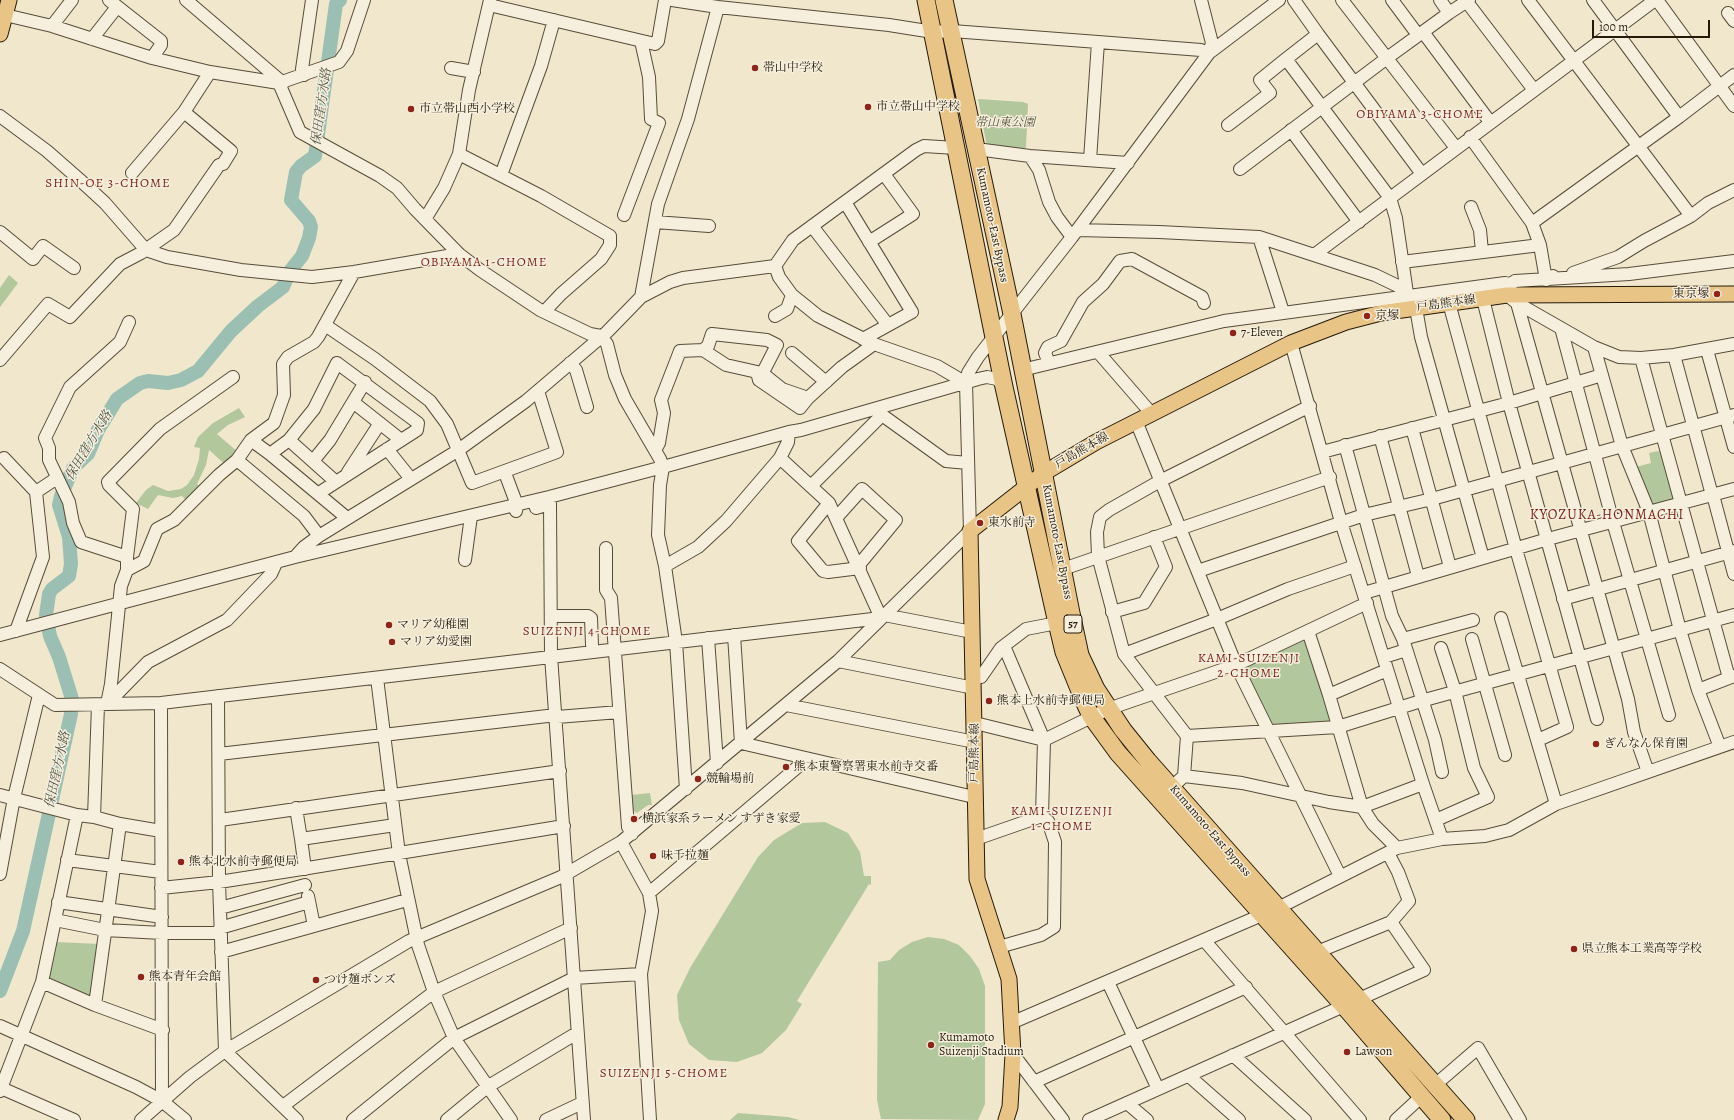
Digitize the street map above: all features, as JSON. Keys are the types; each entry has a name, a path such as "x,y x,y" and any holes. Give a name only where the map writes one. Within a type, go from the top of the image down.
{"highway":[{"name":"Kumamoto-East Bypass","path":"926,0 995,334 1004,387 1056,623 1064,652 1091,716 1118,753 1270,912 1316,952 1466,1120"},
{"name":"Kumamoto-East Bypass","path":"944,0 952,31 976,150 1012,314 1080,655 1096,689 1108,709 1148,761 1178,781 1270,912 1344,1006 1442,1120"}],"main road":[{"path":"0,34 9,0"},
{"name":"戸島熊本線","path":"1006,1120 1010,1107 1013,1054 1009,979 977,879 974,797 975,722 970,531 1044,474 1151,413 1291,342 1411,299 1449,303 1511,294 1734,294"}],"street":[{"path":"52,26 72,0"},
{"path":"186,0 281,83 300,132 380,176 397,188 424,219 459,254 544,312 590,334 601,336 607,344 616,375 625,398 663,467 660,485 658,536 665,566 676,642 686,789"},
{"path":"304,75 302,69 312,0"},
{"path":"5,15 52,26 152,58 210,72 281,83 339,62 347,51 364,0"},
{"path":"424,219 444,188 459,154 465,114 489,2 554,20 656,44 658,41 665,0"},
{"path":"672,0 933,32 952,31 1098,42 1201,50 1209,53"},
{"path":"1201,0 1212,43 1209,53"},
{"path":"141,1120 190,1077 225,1050 415,937 568,873 621,842 717,764 838,661 970,531 966,383 968,373 978,357 1075,234 1209,53 1279,0"},
{"path":"1294,0 1422,174"},
{"path":"1342,0 1456,148"},
{"path":"1392,0 1490,122"},
{"path":"1440,0 1449,13"},
{"path":"1528,0 1572,61 1690,216"},
{"path":"1593,0 1679,117"},
{"path":"1240,169 1387,58 1468,1 1534,90"},
{"path":"1314,255 1653,1 1734,106"},
{"path":"92,39 113,3 161,40 161,46 152,58"},
{"path":"641,296 658,204 688,119 719,5"},
{"path":"501,175 541,66 554,20"},
{"path":"1228,125 1270,93 1260,80 1318,34"},
{"path":"624,215 659,123 651,119 649,77 641,41"},
{"path":"1090,160 1098,42"},
{"path":"1286,59 1390,198 1396,218 1402,262 1411,299 1483,558"},
{"path":"451,68 474,72"},
{"path":"132,172 184,112 210,72"},
{"path":"1532,223 1679,117 1734,75"},
{"path":"0,360 48,304 70,317 120,264 146,250 174,230 219,165 223,164 232,151 184,112"},
{"path":"0,116 47,151 80,180 105,203 146,250 167,257 241,270 312,277 354,272 459,254"},
{"path":"1291,130 1359,222"},
{"path":"1470,138 1532,223 1540,245 1546,280"},
{"path":"295,558 304,547 319,536 457,451 538,391 601,336 641,296 670,282 683,278 775,266 793,240 924,146 956,148"},
{"path":"976,150 1030,156 1128,163"},
{"path":"459,154 501,175 610,236 610,245 601,259 561,294 544,312"},
{"path":"1030,156 1039,170 1049,202 1061,224 1075,234 1159,232 1259,237 1375,275 1392,283 1411,299"},
{"path":"869,242 913,214 884,174"},
{"path":"1546,280 1556,274 1578,272 1602,263 1610,262 1734,190"},
{"path":"665,566 684,557 709,539 735,511 780,458 795,431 800,408 808,398 868,341 888,325 912,312 845,202"},
{"path":"1471,207 1480,230 1482,252"},
{"path":"655,222 709,226"},
{"path":"812,226 888,325"},
{"path":"0,232 33,259 43,246 74,268"},
{"path":"1259,237 1283,312"},
{"path":"1402,262 1540,245"},
{"path":"1049,363 1045,353 1048,347 1061,340 1088,296 1103,284 1120,261 1132,259 1202,297 1204,303"},
{"path":"1511,294 1515,281 1629,274 1734,261"},
{"path":"775,266 779,276 792,295 818,316 868,341 937,366 966,383"},
{"path":"127,570 144,561 157,529 174,520 219,475 237,460 251,440 271,426 280,410 284,395 283,364 288,357 314,342 354,272"},
{"path":"1022,370 1224,320 1283,312 1411,299 1505,283 1511,294 1543,393 1560,462 1628,698 1634,732 1648,772"},
{"path":"1511,294 1561,328 1594,347 1619,357 1641,358 1674,355 1734,344"},
{"path":"775,316 787,308 792,295"},
{"path":"1483,298 1509,403 1597,719"},
{"path":"1449,303 1516,549 1567,727 1538,740"},
{"path":"127,557 81,542 73,523 69,502 49,460 45,438 70,387 120,342 129,322"},
{"path":"325,325 375,359 430,400 447,424 457,451 472,483 505,473 557,452 538,391"},
{"path":"1561,328 1613,522 1669,715"},
{"path":"703,350 708,346 712,334 767,340 777,345 763,379"},
{"path":"1291,342 1355,566 1423,784 1442,839"},
{"path":"1594,347 1622,446 1649,512 1680,630 1698,690 1720,747"},
{"path":"655,450 659,443 664,413 661,400 680,351 703,350 726,365 757,372 763,379 800,408"},
{"path":"1707,350 1730,416 1734,446"},
{"path":"1098,352 1151,413"},
{"path":"792,353 826,382"},
{"path":"1674,355 1693,426 1731,552 1734,574"},
{"path":"1641,358 1661,435 1682,503 1696,562 1731,677 1698,690"},
{"path":"270,454 289,440 314,409 337,363 365,382 418,423 418,430 319,493"},
{"path":"570,363 576,370 587,407"},
{"path":"1322,452 1509,403 1602,375"},
{"path":"94,817 102,704 111,684 121,586 127,570 127,557 133,509 109,485 108,482 160,430 233,377"},
{"path":"0,635 295,558 517,505 795,431 881,411 987,377 997,379 1004,387"},
{"path":"763,379 782,389 808,398"},
{"path":"313,460 330,440 365,382"},
{"path":"354,402 401,440"},
{"path":"1187,736 1152,693 1124,654 1098,556 1097,538 1100,517 1109,510 1160,481 1310,406"},
{"path":"881,411 946,461 968,462"},
{"path":"811,486 881,411"},
{"path":"1198,571 1364,515 1432,499 1560,462 1730,416"},
{"path":"1136,421 1236,665 1340,876"},
{"path":"341,479 380,423"},
{"path":"1412,428 1450,567"},
{"path":"1380,436 1418,576"},
{"path":"251,440 319,493 347,518"},
{"path":"289,440 313,460 341,479"},
{"path":"1345,445 1392,616 1404,644 1435,740 1442,772"},
{"path":"387,449 411,479"},
{"path":"4,458 36,492 43,557 16,631"},
{"path":"780,458 829,504 882,616"},
{"path":"237,460 304,516 319,536"},
{"path":"505,473 517,505 516,512 550,504 551,656 568,873 577,1033 584,1120"},
{"path":"1063,569 1330,476"},
{"path":"36,492 57,478"},
{"path":"829,504 798,541 823,571 828,572 859,567 896,520 862,489 836,518"},
{"path":"975,722 1044,740 1108,709 1236,665 1308,631 1384,586 1548,539 1734,489"},
{"path":"465,560 471,516"},
{"path":"1112,612 1144,603 1166,567 1154,537"},
{"path":"606,548 606,590 611,598 616,649 619,712 628,827 632,834"},
{"path":"1563,598 1731,552"},
{"path":"102,704 148,662 227,620 271,574 276,563"},
{"path":"1124,654 1217,619 1288,589 1355,566"},
{"path":"1187,736 1338,727 1421,700 1485,684 1613,647 1734,615"},
{"path":"551,616 588,616 592,618 592,646"},
{"path":"0,669 55,705 161,703 882,616 972,632"},
{"path":"1501,618 1556,804"},
{"path":"1384,657 1404,644 1473,620"},
{"path":"838,661 974,683 981,677 1004,646 1026,629 1056,623"},
{"path":"1308,631 1329,695 1362,807 1392,851 1409,901 1391,922 1316,952"},
{"path":"734,635 741,743"},
{"path":"708,638 717,764"},
{"path":"1472,639 1505,755"},
{"path":"1004,646 1044,740 1042,816"},
{"path":"1436,820 1488,796 1474,768 1455,692 1441,648"},
{"path":"1329,695 1387,670"},
{"path":"377,678 399,854 415,937 434,992 454,1038 511,1120"},
{"path":"0,874 14,798 39,695"},
{"path":"218,696 220,820 219,882 225,1050 297,1120"},
{"path":"161,703 162,1101"},
{"path":"786,705 975,742"},
{"path":"219,754 556,716 619,712"},
{"path":"1187,736 1178,781 1242,783 1362,807 1423,784"},
{"path":"1011,1023 1270,912 1392,851 1442,839 1485,836 1509,830 1556,804 1734,742"},
{"path":"741,743 974,797"},
{"path":"649,893 807,759"},
{"path":"220,820 391,794 560,771"},
{"path":"0,795 77,815 94,817 120,824 161,831"},
{"path":"296,808 301,838 305,885 314,926"},
{"path":"74,1120 49,1116 1,1089 42,982 77,815"},
{"path":"976,839 1042,816"},
{"path":"999,948 1041,935 1054,927 1055,842 1048,821 1042,816"},
{"path":"95,1005 120,824"},
{"path":"301,838 395,825"},
{"path":"162,888 219,882 304,869 564,826"},
{"path":"621,842 649,893 652,911 641,974 650,1120"},
{"path":"67,860 162,872"},
{"path":"220,908 305,885"},
{"path":"221,952 407,900"},
{"path":"58,902 162,917"},
{"path":"55,920 105,930 162,933 221,930 309,902"},
{"path":"1089,1120 1424,970 1391,922"},
{"path":"283,1106 434,992 571,928"},
{"path":"1204,940 1360,1120"},
{"path":"353,1120 454,1038 574,978 641,974"},
{"path":"42,982 95,1005 163,1030"},
{"path":"1108,982 1158,1089"},
{"path":"1034,1082 1246,987"},
{"path":"2,1027 136,1087 162,1101 185,1120"},
{"path":"447,1120 487,1087 577,1033"},
{"path":"1435,1085 1478,1048 1520,1120"},
{"path":"1013,1054 1063,1120"},
{"path":"1233,1055 1305,1120"},
{"path":"1189,1076 1239,1120"},
{"path":"1396,1120 1422,1096"},
{"path":"546,1120 582,1103"},
{"path":"1127,1103 1147,1120"}],"green space":[{"name":"帯山東公園","path":"978,99 1023,102 1028,104 1026,147 1023,151 987,147"},
{"path":"9,275 18,283 0,307 0,288"},
{"path":"239,408 245,417 228,425 217,434 239,453 227,466 209,450 206,465 197,484 203,489 189,503 182,496 173,498 158,495 148,509 136,503 146,490 153,485 168,491 181,489 187,485 194,475 199,459 200,448 194,447 198,437 213,423"},
{"path":"1663,450 1677,500 1652,507 1636,467 1651,463 1649,453"},
{"path":"1307,636 1333,722 1271,726 1244,667"},
{"path":"650,793 652,805 648,805 637,813 632,810 631,795"},
{"path":"825,822 848,833 860,852 864,876 871,876 871,885 869,884 797,1001 802,1004 786,1030 762,1053 737,1062 709,1060 689,1044 679,1020 677,995 690,968 758,857 774,840 802,823"},
{"path":"928,937 944,939 959,945 970,956 979,969 985,986 985,1104 978,1120 881,1119 877,1100 878,962 890,960 899,950 912,942"},
{"path":"56,942 99,944 92,999 48,981"},
{"path":"738,1113 788,1117 800,1120 730,1120"}],"waterway":[{"name":"保田窪方水路","path":"0,991 23,931 71,714 72,699 59,657 50,636 46,615 49,594 52,589 69,576 71,564 69,537 59,505 61,496 73,468 88,454 98,430 117,399 140,383 148,381 168,383 181,380 198,371 231,331 258,306 283,287 290,271 302,256 309,238 311,227 309,221 291,200 296,172 301,166 315,156 336,4 340,0"}],"place":[{"name":"帯山中学校","path":"755,68"},
{"name":"市立帯山中学校","path":"868,107"},
{"name":"市立帯山西小学校","path":"411,109"},
{"name":"東京塚","path":"1717,294"},
{"name":"京塚","path":"1367,316"},
{"name":"7-Eleven","path":"1233,333"},
{"name":"東水前寺","path":"980,523"},
{"name":"マリア幼稚園","path":"389,625"},
{"name":"マリア幼愛園","path":"392,642"},
{"name":"熊本上水前寺郵便局","path":"989,701"},
{"name":"ぎんなん保育園","path":"1596,744"},
{"name":"熊本東警察署東水前寺交番","path":"786,767"},
{"name":"競輪場前","path":"698,779"},
{"name":"横浜家系ラーメン すずき家愛","path":"634,819"},
{"name":"味千拉麺","path":"653,856"},
{"name":"熊本北水前寺郵便局","path":"181,862"},
{"name":"県立熊本工業高等学校","path":"1574,949"},
{"name":"熊本青年会館","path":"141,977"},
{"name":"つけ麺ボンズ","path":"316,980"},
{"name":"Kumamoto Suizenji Stadium","path":"931,1045"},
{"name":"Lawson","path":"1347,1052"}],"district":[{"name":"OBIYAMA 3-CHOME","path":"1420,115"},
{"name":"SHIN-OE 3-CHOME","path":"108,184"},
{"name":"OBIYAMA 1-CHOME","path":"484,263"},
{"name":"KYOZUKA-HONMACHI","path":"1607,516"},
{"name":"SUIZENJI 4-CHOME","path":"587,632"},
{"name":"KAMI-SUIZENJI 2-CHOME","path":"1249,666"},
{"name":"KAMI-SUIZENJI 1-CHOME","path":"1062,820"},
{"name":"SUIZENJI 5-CHOME","path":"664,1074"}]}
